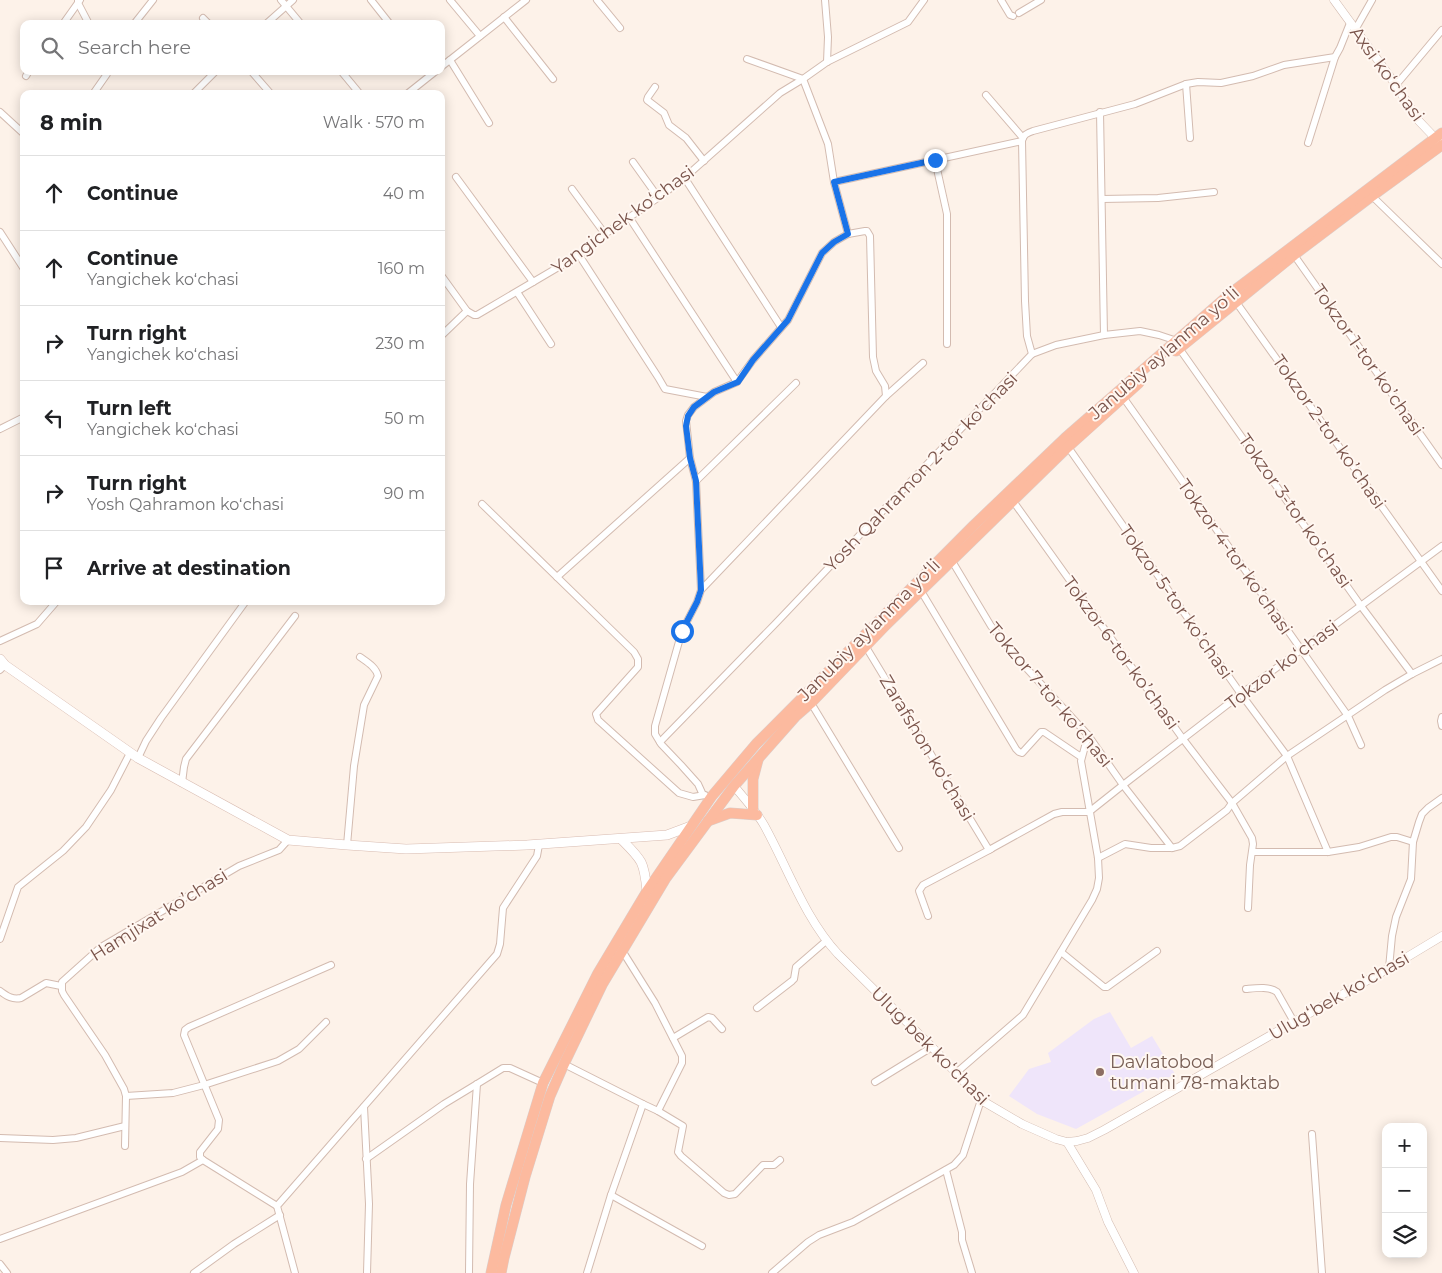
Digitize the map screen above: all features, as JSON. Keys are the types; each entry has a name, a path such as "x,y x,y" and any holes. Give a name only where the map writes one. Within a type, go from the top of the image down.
{"highway":[{"name":"Janubiy aylanma yoʻli","path":"491,1273 506,1205 543,1083 598,973 647,891 691,826 708,796 756,744 974,525 1065,438 1178,345 1236,302 1441,141"},
{"name":"Janubiy aylanma yoʻli","path":"502,1273 504,1258 525,1177 550,1096 564,1064 602,985 666,878 734,786 796,716 811,703 886,625 1068,447 1231,293 1441,141"},
{"path":"707,821 730,813 755,812 753,779 758,758"}],"main road":[{"path":"2,665 134,755 288,840 406,849 539,845 667,835 691,826"},
{"path":"621,839 640,857 645,873 647,891"}],"street":[{"path":"137,20 153,0"},
{"path":"280,0 298,20"},
{"path":"270,20 293,0"},
{"path":"371,0 387,20"},
{"path":"450,0 480,36"},
{"path":"445,64 526,0"},
{"path":"597,0 620,28"},
{"path":"825,0 828,37 827,62"},
{"name":"Yangichek koʻchasi","path":"467,311 477,315 579,255 704,161 780,93 803,80 827,62 908,22 924,0"},
{"path":"1001,0 1010,15 1016,14 1041,0"},
{"name":"Axsi koʻchasi","path":"1334,0 1396,85 1418,120 1441,141"},
{"path":"1355,30 1372,0"},
{"path":"66,20 78,1"},
{"path":"78,1 86,20"},
{"path":"504,18 553,79"},
{"path":"1308,143 1335,57 1350,22"},
{"path":"1396,85 1442,30"},
{"path":"1178,345 1159,335 1140,331 1104,335 1056,345 1032,354 1027,336 1025,301 1023,140 1026,134 1100,112 1135,104 1186,84 1198,82 1221,83 1253,76 1284,65 1335,57"},
{"path":"747,59 803,80 828,144 834,182 848,234"},
{"path":"450,60 489,123"},
{"path":"96,90 106,75"},
{"path":"197,90 212,75"},
{"path":"254,75 268,90"},
{"path":"344,75 357,90"},
{"path":"412,90 429,75"},
{"path":"1186,84 1190,138"},
{"path":"655,87 648,100 664,113 668,124 686,138 704,161"},
{"path":"986,95 1023,140"},
{"path":"0,112 20,130"},
{"path":"1100,112 1104,335"},
{"path":"834,182 1023,140"},
{"path":"935,160 947,214 947,344"},
{"path":"633,162 658,197"},
{"path":"456,177 533,282"},
{"path":"684,177 781,327"},
{"path":"572,189 605,234"},
{"path":"1102,200 1158,198 1214,192"},
{"path":"1372,196 1442,264"},
{"path":"629,217 738,382"},
{"path":"708,796 655,734 655,726 682,631 701,590 696,481 690,458 686,421 688,416 694,407 714,392 738,382 753,360 788,320 822,253 834,242 848,234 865,231 868,231 870,236 873,357 876,371 886,389 886,396"},
{"path":"0,232 20,264"},
{"path":"579,255 658,377 663,388 707,397"},
{"name":"Tokzor 1-tor koʼchasi","path":"1294,256 1442,465"},
{"path":"445,281 467,311 445,332"},
{"path":"517,292 551,344"},
{"name":"Tokzor 2-tor koʼchasi","path":"1236,302 1442,591"},
{"name":"Tokzor 3-tor koʼchasi","path":"1178,345 1412,674"},
{"name":"Yosh Qahramon 2-tor koʼchasi","path":"660,742 1032,354"},
{"path":"701,590 886,396 923,363"},
{"path":"696,481 796,383"},
{"name":"Tokzor 4-tor koʼchasi","path":"1123,397 1348,716 1361,745"},
{"path":"0,428 20,419"},
{"name":"Tokzor 5-tor koʼchasi","path":"1068,447 1241,694 1287,756 1328,852"},
{"path":"557,577 690,458"},
{"name":"Tokzor 6-tor koʼchasi","path":"1013,501 1183,739 1232,803 1254,844 1250,865 1248,908"},
{"path":"482,504 634,652 638,659 638,668 596,714 598,720 679,793 693,797 708,796"},
{"name":"Tokzor koʻchasi","path":"1123,785 1241,694 1442,546"},
{"name":"Tokzor 7-tor koʼchasi","path":"952,561 991,626 1018,659 1088,734 1123,785 1172,848"},
{"path":"921,591 1016,749 1022,753 1041,732 1044,732 1080,757"},
{"path":"0,641 37,624 54,605"},
{"path":"0,940 18,886 63,852 86,827 134,755 243,605"},
{"path":"182,783 186,759 295,616"},
{"name":"Zarafshon koʻchasi","path":"866,647 989,850"},
{"path":"347,845 354,766 364,705 378,676 373,666 360,657"},
{"path":"1098,858 1125,844 1151,848 1180,846 1227,810 1232,803 1287,756 1385,690 1442,659"},
{"path":"811,703 899,848"},
{"path":"1442,717 1440,721 1442,726"},
{"path":"956,1073 1022,1014 1061,952 1097,889 1099,878 1098,858 1080,757 1088,734"},
{"path":"928,916 919,891 923,885 1054,814 1062,812 1089,812 1123,785"},
{"name":"Ulugʻbek koʻchasi","path":"734,786 755,812 808,912 826,941 932,1047 981,1100 1044,1135 1067,1142 1088,1138 1104,1130 1442,936"},
{"path":"1389,968 1396,917 1411,879 1413,842 1422,814 1442,798"},
{"path":"1252,852 1328,852 1359,847 1391,837 1413,842"},
{"name":"Hamjixat ko’chasi","path":"62,986 64,980 100,947 239,866 279,850 288,840"},
{"path":"277,1206 497,954 500,944 502,908 537,856 539,845"},
{"path":"757,1008 792,981 796,967 826,941"},
{"path":"623,952 655,1003 682,1056 682,1060 658,1111"},
{"path":"1061,952 1104,987 1107,987 1157,952"},
{"path":"296,1273 277,1206 200,1157 200,1152 219,1125 184,1035 184,1030 331,965"},
{"path":"0,991 9,997 17,999 46,983 62,986 64,995 124,1089 126,1096 125,1146"},
{"path":"1246,989 1267,988 1274,990 1294,1022"},
{"path":"672,1038 708,1017 712,1018 722,1029"},
{"path":"126,1096 164,1094 204,1085 278,1061 299,1049 326,1022"},
{"path":"875,1082 932,1047"},
{"path":"564,1064 658,1111 683,1126 678,1152 724,1193 729,1195 735,1194 763,1166 774,1165 780,1160"},
{"path":"366,1158 444,1104 503,1068 506,1067 543,1083"},
{"path":"469,1273 470,1184 478,1084"},
{"path":"772,1273 819,1235 853,1222 954,1165 963,1155 981,1100"},
{"path":"587,1273 611,1195 643,1104"},
{"path":"364,1107 368,1204 367,1273"},
{"path":"0,1138 53,1140 76,1138 125,1126"},
{"path":"1312,1134 1322,1273"},
{"path":"1067,1142 1096,1190 1108,1222 1134,1273"},
{"path":"0,1239 182,1172 203,1160"},
{"path":"946,1170 962,1232 962,1240 972,1273"},
{"path":"611,1195 702,1246"},
{"path":"194,1273 234,1244 280,1215"},
{"path":"0,1264 7,1273"}],"shaded area":[{"name":"Davlatobod tumani 78-maktab","path":"1110,1012 1131,1048 1152,1036 1175,1074 1076,1129 1037,1114 1009,1096 1029,1069 1051,1062 1048,1053 1094,1019"}],"place":[{"name":"Davlatobod tumani 78-maktab","path":"1100,1072"}],"route":[{"path":"682,631 701,590 698,506 696,481 690,458 686,426 688,416 694,407 714,392 738,382 753,360 788,320 822,253 834,242 848,234 834,182 935,160"}]}
